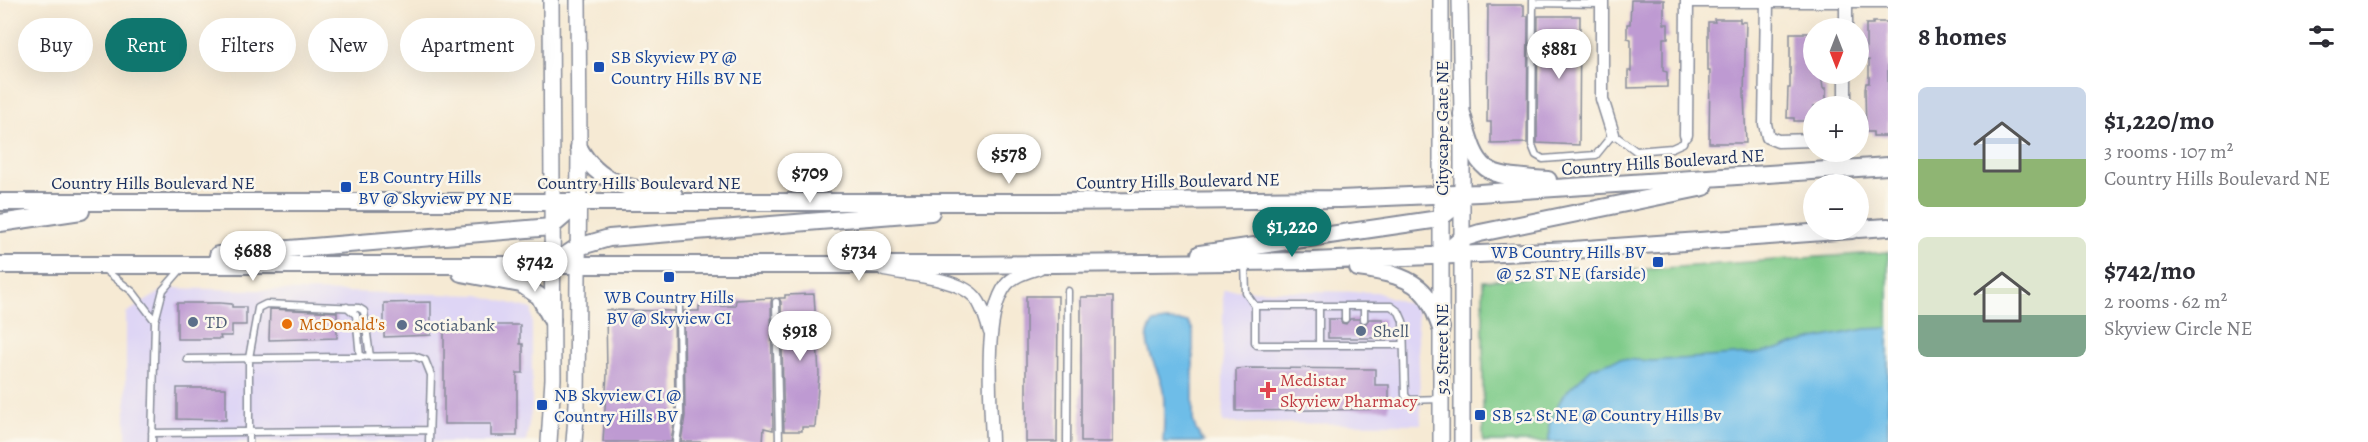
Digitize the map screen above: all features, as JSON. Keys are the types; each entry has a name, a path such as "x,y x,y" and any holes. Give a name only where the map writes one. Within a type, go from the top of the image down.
{"main road":[{"path":"1462,114 1470,146 1484,168 1494,174 1608,185"},
{"path":"579,148 586,161 596,172 615,182 640,190 722,203"},
{"name":"Country Hills Boulevard NE","path":"0,202 722,203 1340,199 1462,194 1888,166"},
{"path":"1441,257 1461,239 1764,175"},
{"path":"1140,264 1439,219 1454,207 1462,194"},
{"path":"0,223 132,202"},
{"path":"551,265 578,247 609,238 1051,202"},
{"path":"99,265 551,226 579,203"},
{"path":"1869,228 1888,227"},
{"path":"0,265 857,265 1312,261 1461,256 1803,233"},
{"path":"1312,261 1379,270 1407,280 1428,297 1441,328"},
{"path":"407,265 521,284 539,296 552,320"}],"street":[{"path":"549,442 553,380 551,0"},
{"path":"574,442 577,404 579,203 578,0"},
{"name":"Cityscape Gate NE","path":"1439,195 1441,0"},
{"name":"Cityscape Gate NE","path":"1460,0 1461,256"},
{"path":"1686,135 1687,1 1888,1"},
{"path":"1767,1 1765,124 1768,136 1778,141 1803,140"},
{"path":"1602,2 1602,99 1613,134"},
{"path":"1846,2 1846,18"},
{"name":"52 Street NE","path":"1439,195 1441,442"},
{"name":"52 Street NE","path":"1461,256 1462,442"},
{"path":"992,442 990,332 998,302 1005,286 1014,277 1051,264"},
{"path":"857,265 950,283 965,289 975,297 981,307 990,332"}],"lane":[{"path":"1602,2 1533,2 1532,145 1536,155 1543,159 1596,155 1613,134 1636,151 1672,148 1683,143 1686,135"},
{"path":"1245,262 1246,293 1255,306 1255,342 1257,345 1319,345 1364,341 1403,345"},
{"path":"99,265 133,292 155,321"},
{"path":"152,442 155,321 163,290 185,265"},
{"path":"1067,442 1068,291"},
{"path":"776,302 779,442"},
{"path":"249,442 249,358 258,308 266,304 359,308 364,311 370,357"},
{"path":"346,306 356,315 360,357"},
{"path":"1255,306 1391,306 1399,312 1403,321 1405,395 1408,400 1441,399"},
{"path":"1319,306 1319,345"},
{"path":"1345,306 1345,319"},
{"path":"1364,306 1364,319"},
{"path":"676,442 680,416 679,307"},
{"path":"187,359 414,356 425,360 431,375 429,442"},
{"path":"152,433 429,430"}],"shaded area":[{"path":"167,288 479,295 532,309 532,406 526,442 126,442 126,313"},
{"path":"1223,290 1376,292 1417,307 1421,424 1223,423"}],"green space":[{"path":"1888,252 1888,442 1483,442 1483,281"}],"water":[{"path":"1188,322 1193,330 1193,420 1204,442 1163,442 1163,390 1147,340 1153,323"},
{"path":"1888,328 1888,442 1549,442 1549,425 1563,395 1592,368 1619,359 1652,361 1762,353 1814,339 1865,329"}],"building":[{"path":"1631,0 1664,0 1664,24 1668,24 1668,38 1663,38 1663,71 1667,72 1667,87 1628,88 1628,71 1631,71 1631,39 1627,38 1627,24 1630,24"},
{"path":"1488,5 1524,5 1524,16 1528,16 1527,143 1491,144 1491,122 1487,122"},
{"path":"1538,16 1580,16 1579,145 1537,143"},
{"path":"1714,19 1740,19 1740,22 1746,22 1744,94 1746,143 1709,143 1708,22 1715,22"},
{"path":"1873,22 1888,22 1888,136 1873,136 1873,132 1869,132 1869,96 1865,96 1865,89 1866,84 1869,84 1869,24"},
{"path":"1790,33 1803,33 1803,84 1822,84 1823,88 1826,88 1826,96 1803,96 1803,121 1794,121 1794,118 1787,118 1788,88 1790,88"},
{"path":"814,294 819,374 815,427 802,427 802,431 784,431 781,302 779,298 785,298 785,295"},
{"path":"1026,296 1058,296 1057,442 1026,442"},
{"path":"1081,297 1113,297 1113,442 1081,442"},
{"path":"772,298 773,430 764,428 763,442 681,442 685,416 684,311 699,311 699,306 735,306 736,300"},
{"path":"431,302 431,335 384,337 384,303"},
{"path":"177,303 220,303 232,304 232,307 246,307 246,325 232,325 232,336 220,336 221,339 177,339"},
{"path":"270,309 337,312 337,338 269,340"},
{"path":"606,310 674,311 675,416 671,442 603,442 607,374"},
{"path":"1328,319 1340,319 1346,324 1350,319 1359,319 1365,324 1369,319 1383,319 1383,338 1328,338"},
{"path":"444,325 520,325 520,344 523,344 523,373 517,373 517,436 491,436 491,424 444,424"},
{"path":"1236,369 1375,369 1375,385 1389,385 1389,409 1236,411"},
{"path":"177,388 226,388 226,420 177,419"}],"place":[{"name":"SB Skyview PY @ Country Hills BV NE","path":"599,67"},
{"name":"EB Country Hills BV @ Skyview PY NE","path":"346,187"},
{"name":"WB Country Hills BV @ 52 ST NE (farside)","path":"1658,262"},
{"name":"WB Country Hills BV @ Skyview CI","path":"669,277"},
{"name":"TD","path":"193,322"},
{"name":"McDonald's","path":"287,324"},
{"name":"Scotiabank","path":"402,325"},
{"name":"Shell","path":"1361,331"},
{"name":"Medistar Skyview Pharmacy","path":"1268,390"},
{"name":"NB Skyview CI @ Country Hills BV","path":"542,405"},
{"name":"SB 52 St NE @ Country Hills Bv","path":"1480,415"}]}
